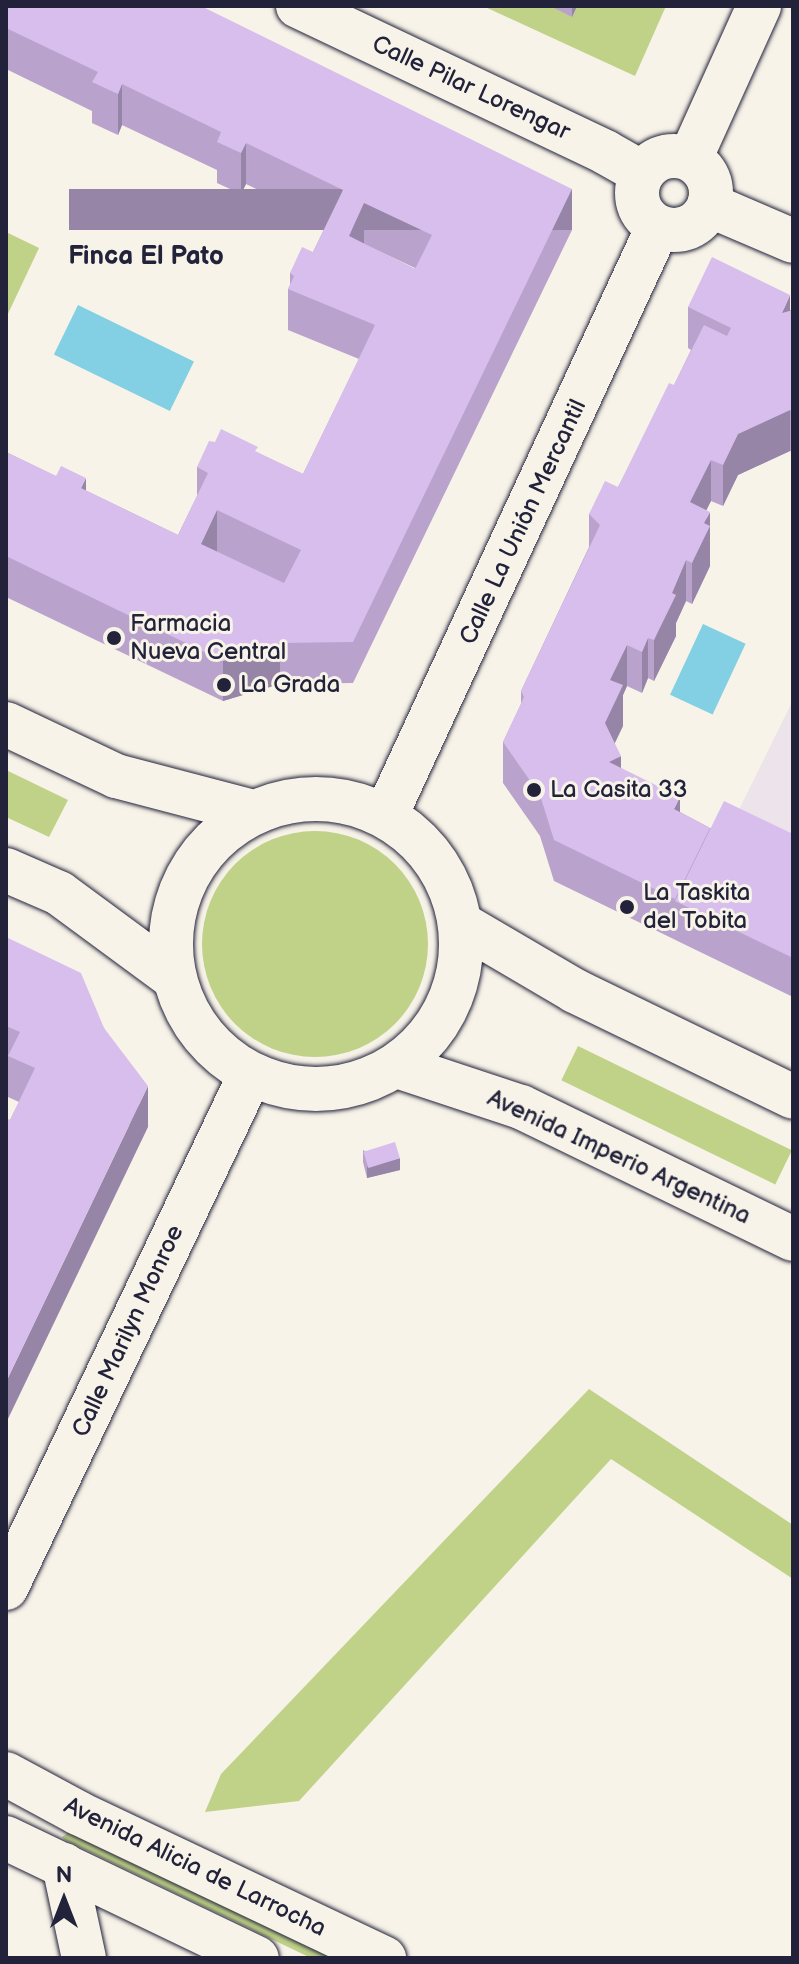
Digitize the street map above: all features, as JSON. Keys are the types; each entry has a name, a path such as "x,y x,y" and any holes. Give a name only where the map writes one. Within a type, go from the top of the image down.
{"street":[{"name":"Calle Pilar Lorengar","path":"298,6 605,152 642,173"},
{"path":"690,159 759,6"},
{"path":"663,157 690,159 708,178 709,205 698,222 678,230 658,227 642,213 637,193 642,173 663,157"},
{"path":"709,205 793,241"},
{"name":"Calle La Unión Mercantil","path":"386,815 658,227"},
{"path":"6,724 116,776 253,812"},
{"path":"319,798 386,815 422,843 448,880 461,924 459,978 436,1028 397,1066 351,1086 299,1089 250,1075 215,1051 189,1017 173,977 172,912 201,852 253,812 319,798"},
{"path":"6,870 59,893 173,977"},
{"path":"461,924 575,991 793,1097"},
{"name":"Avenida Imperio Argentina","path":"397,1066 521,1107 793,1239"},
{"name":"Calle Marilyn Monroe","path":"6,1588 250,1075"},
{"name":"Avenida Alicia de Larrocha","path":"6,1774 78,1813 384,1958"},
{"path":"6,1838 257,1958"},
{"path":"64,1865 84,1958"}],"shaded area":[{"path":"793,700 793,997 675,940"}],"green space":[{"path":"483,6 666,6 635,76"},
{"path":"6,232 39,248 6,318"},
{"path":"6,770 68,800 49,837 6,817"},
{"path":"315,831 358,839 395,864 420,901 428,944 420,987 395,1024 358,1049 315,1057 272,1049 235,1024 210,987 202,944 210,901 235,864 272,839"},
{"path":"578,1046 792,1150 775,1184 561,1080"},
{"path":"589,1389 793,1525 793,1579 611,1459 299,1801 205,1812 221,1774"},
{"path":"69,1832 332,1958 311,1958 65,1840 62,1837"}],"water":[{"path":"78,305 194,362 170,411 54,354"},
{"path":"703,624 746,644 713,715 670,695"}],"building":[{"path":"6,6 201,6 572,189 353,642 280,643 223,661 6,556 6,452 56,476 61,466 86,478 81,488 178,535 208,473 197,467 209,441 215,442 221,429 258,447 255,451 303,474 375,325 288,289 294,276 290,273 302,247 313,252 343,190 246,143 241,153 217,142 221,132 122,84 118,94 92,82 98,72 6,28","holes":["364,203 432,235 415,269 349,236","217,510 301,550 284,583 201,544"]},
{"path":"712,257 790,295 782,313 793,310 793,412 790,410 738,434 723,465 711,460 690,502 710,512 704,523 710,526 692,563 686,560 672,593 676,595 654,640 648,638 642,652 627,645 610,680 623,685 605,723 621,756 609,762 680,797 674,809 710,828 675,899 554,840 540,795 503,742 524,697 521,691 600,525 589,514 605,481 618,487 669,383 674,385 704,325 727,336 731,328 688,307"},
{"path":"724,801 793,834 793,958 675,901"},
{"path":"6,937 81,973 104,1028 148,1086 6,1382 6,1118 10,1120 35,1068 8,1056 20,1032 6,1026"},
{"path":"395,1142 400,1158 368,1168 363,1152"}],"place":[{"name":"Farmacia Nueva Central","path":"114,638"},
{"name":"La Grada","path":"224,685"},
{"name":"La Casita 33","path":"534,790"},
{"name":"La Taskita del Tobita","path":"627,907"}],"district":[{"name":"Finca El Pato","path":"146,257"}]}
